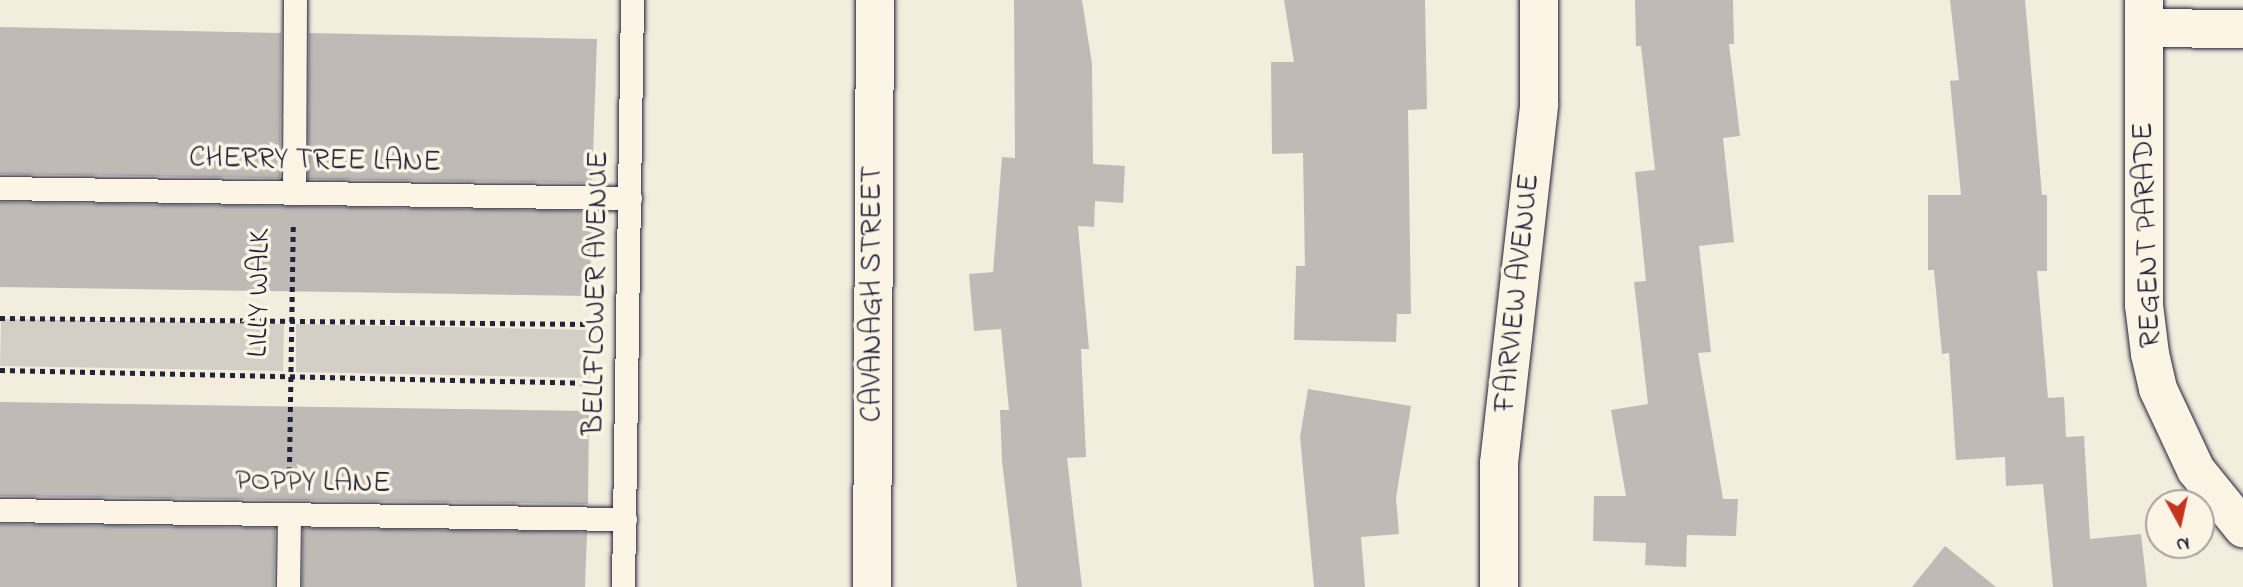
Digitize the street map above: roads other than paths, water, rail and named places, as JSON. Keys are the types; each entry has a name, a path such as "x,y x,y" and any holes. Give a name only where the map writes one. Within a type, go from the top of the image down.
{"street":[{"name":"CAVANAGH STREET","path":"872,587 875,0"},
{"name":"FAIRVIEW AVENUE","path":"1499,587 1499,463 1539,104 1539,0"},
{"path":"2144,14 2243,29"},
{"name":"REGENT PARADE","path":"2144,14 2144,305 2150,354 2174,428 2196,470 2243,528"}],"lane":[{"name":"LILLY WALK","path":"294,192 295,0"},
{"name":"BELLFLOWER AVENUE","path":"623,587 632,0"},
{"name":"CHERRY TREE LANE","path":"0,188 630,198"},
{"name":"POPPY LANE","path":"0,510 625,519"},
{"path":"288,587 289,515"}]}
